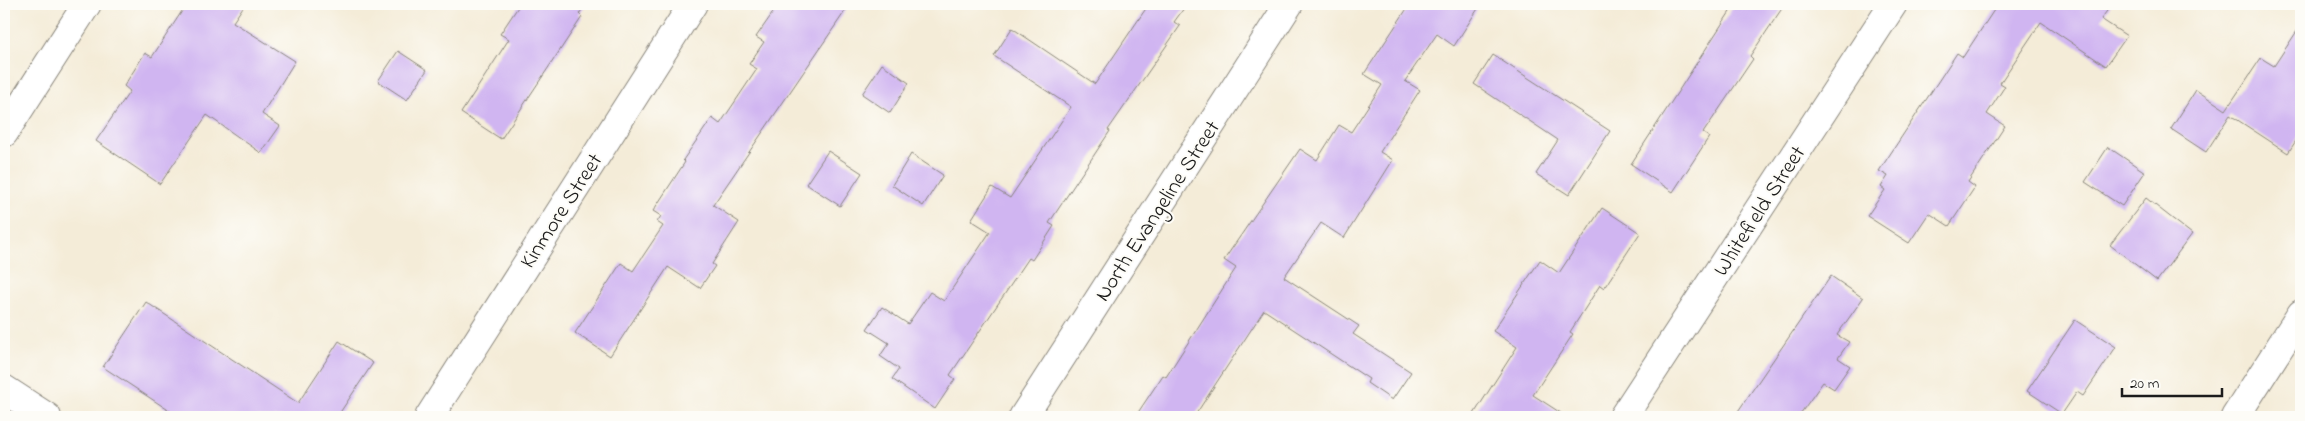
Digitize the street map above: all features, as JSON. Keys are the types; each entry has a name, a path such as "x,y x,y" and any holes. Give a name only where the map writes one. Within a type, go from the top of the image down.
{"street":[{"path":"4,133 87,4"},
{"name":"Kinmore Street","path":"441,413 693,4"},
{"name":"North Evangeline Street","path":"1023,417 1289,4"},
{"name":"Whitefield Street","path":"1623,417 1893,4"},
{"path":"2235,417 2301,314"},
{"path":"4,389 47,417"}],"building":[{"path":"245,4 233,22 295,61 262,114 280,126 261,153 207,115 160,184 96,141 130,91 124,86 145,53 152,57 186,5"},
{"path":"520,4 586,4 579,14 582,17 501,139 461,113 509,39 500,34"},
{"path":"779,4 850,4 713,205 739,222 712,264 715,266 700,288 668,267 610,356 575,333 621,263 633,271 663,226 657,222 661,216 653,211 685,162 683,160 712,118 720,124 757,69 749,64 764,42 756,37"},
{"path":"1149,4 1187,4 1174,22 1180,26 1108,130 1110,131 1049,223 1054,226 1032,260 1029,258 950,375 955,379 935,409 892,379 899,369 880,356 889,343 867,329 882,307 908,324 930,292 944,301 990,232 971,220 992,187 1010,198 1071,107 994,56 1012,28 1095,84"},
{"path":"1410,4 1481,4 1454,46 1437,34 1405,81 1420,90 1380,152 1393,160 1344,238 1321,223 1284,277 1359,326 1353,334 1411,372 1392,400 1367,383 1369,379 1264,310 1194,417 1135,417 1163,375 1166,377 1236,268 1224,260 1300,149 1317,160 1339,125 1351,132 1382,85 1364,74"},
{"path":"1735,4 1785,4 1750,56 1753,59 1703,133 1709,137 1673,192 1631,164"},
{"path":"1998,4 2112,4 2101,19 2127,36 2106,66 2041,22 2000,83 2005,86 1987,114 2005,126 1968,182 1975,187 1949,226 1929,213 1909,243 1867,216 1885,190 1881,187 1888,176 1879,171 1957,53 1963,57"},
{"path":"2301,25 2301,133 2288,153 2230,115 2206,152 2171,129 2196,90 2226,110 2261,58 2274,66"},
{"path":"398,51 427,70 407,100 378,81"},
{"path":"1493,55 1610,131 1569,195 1536,174 1558,140 1474,84"},
{"path":"882,64 909,83 890,113 862,94"},
{"path":"2108,147 2145,172 2122,206 2085,182"},
{"path":"828,151 862,173 840,206 806,184"},
{"path":"911,154 943,175 923,206 892,185"},
{"path":"2146,198 2192,234 2157,281 2110,245"},
{"path":"1602,208 1640,233 1604,288 1600,285 1570,332 1573,334 1533,395 1567,417 1472,417 1517,347 1493,331 1540,260 1559,273"},
{"path":"1831,276 1863,298 1837,335 1849,342 1838,358 1850,366 1834,389 1823,382 1798,417 1734,417"},
{"path":"146,302 298,403 339,341 373,363 337,417 179,417 103,367"},
{"path":"2075,320 2116,347 2083,396 2077,392 2062,414 2027,391"}]}
